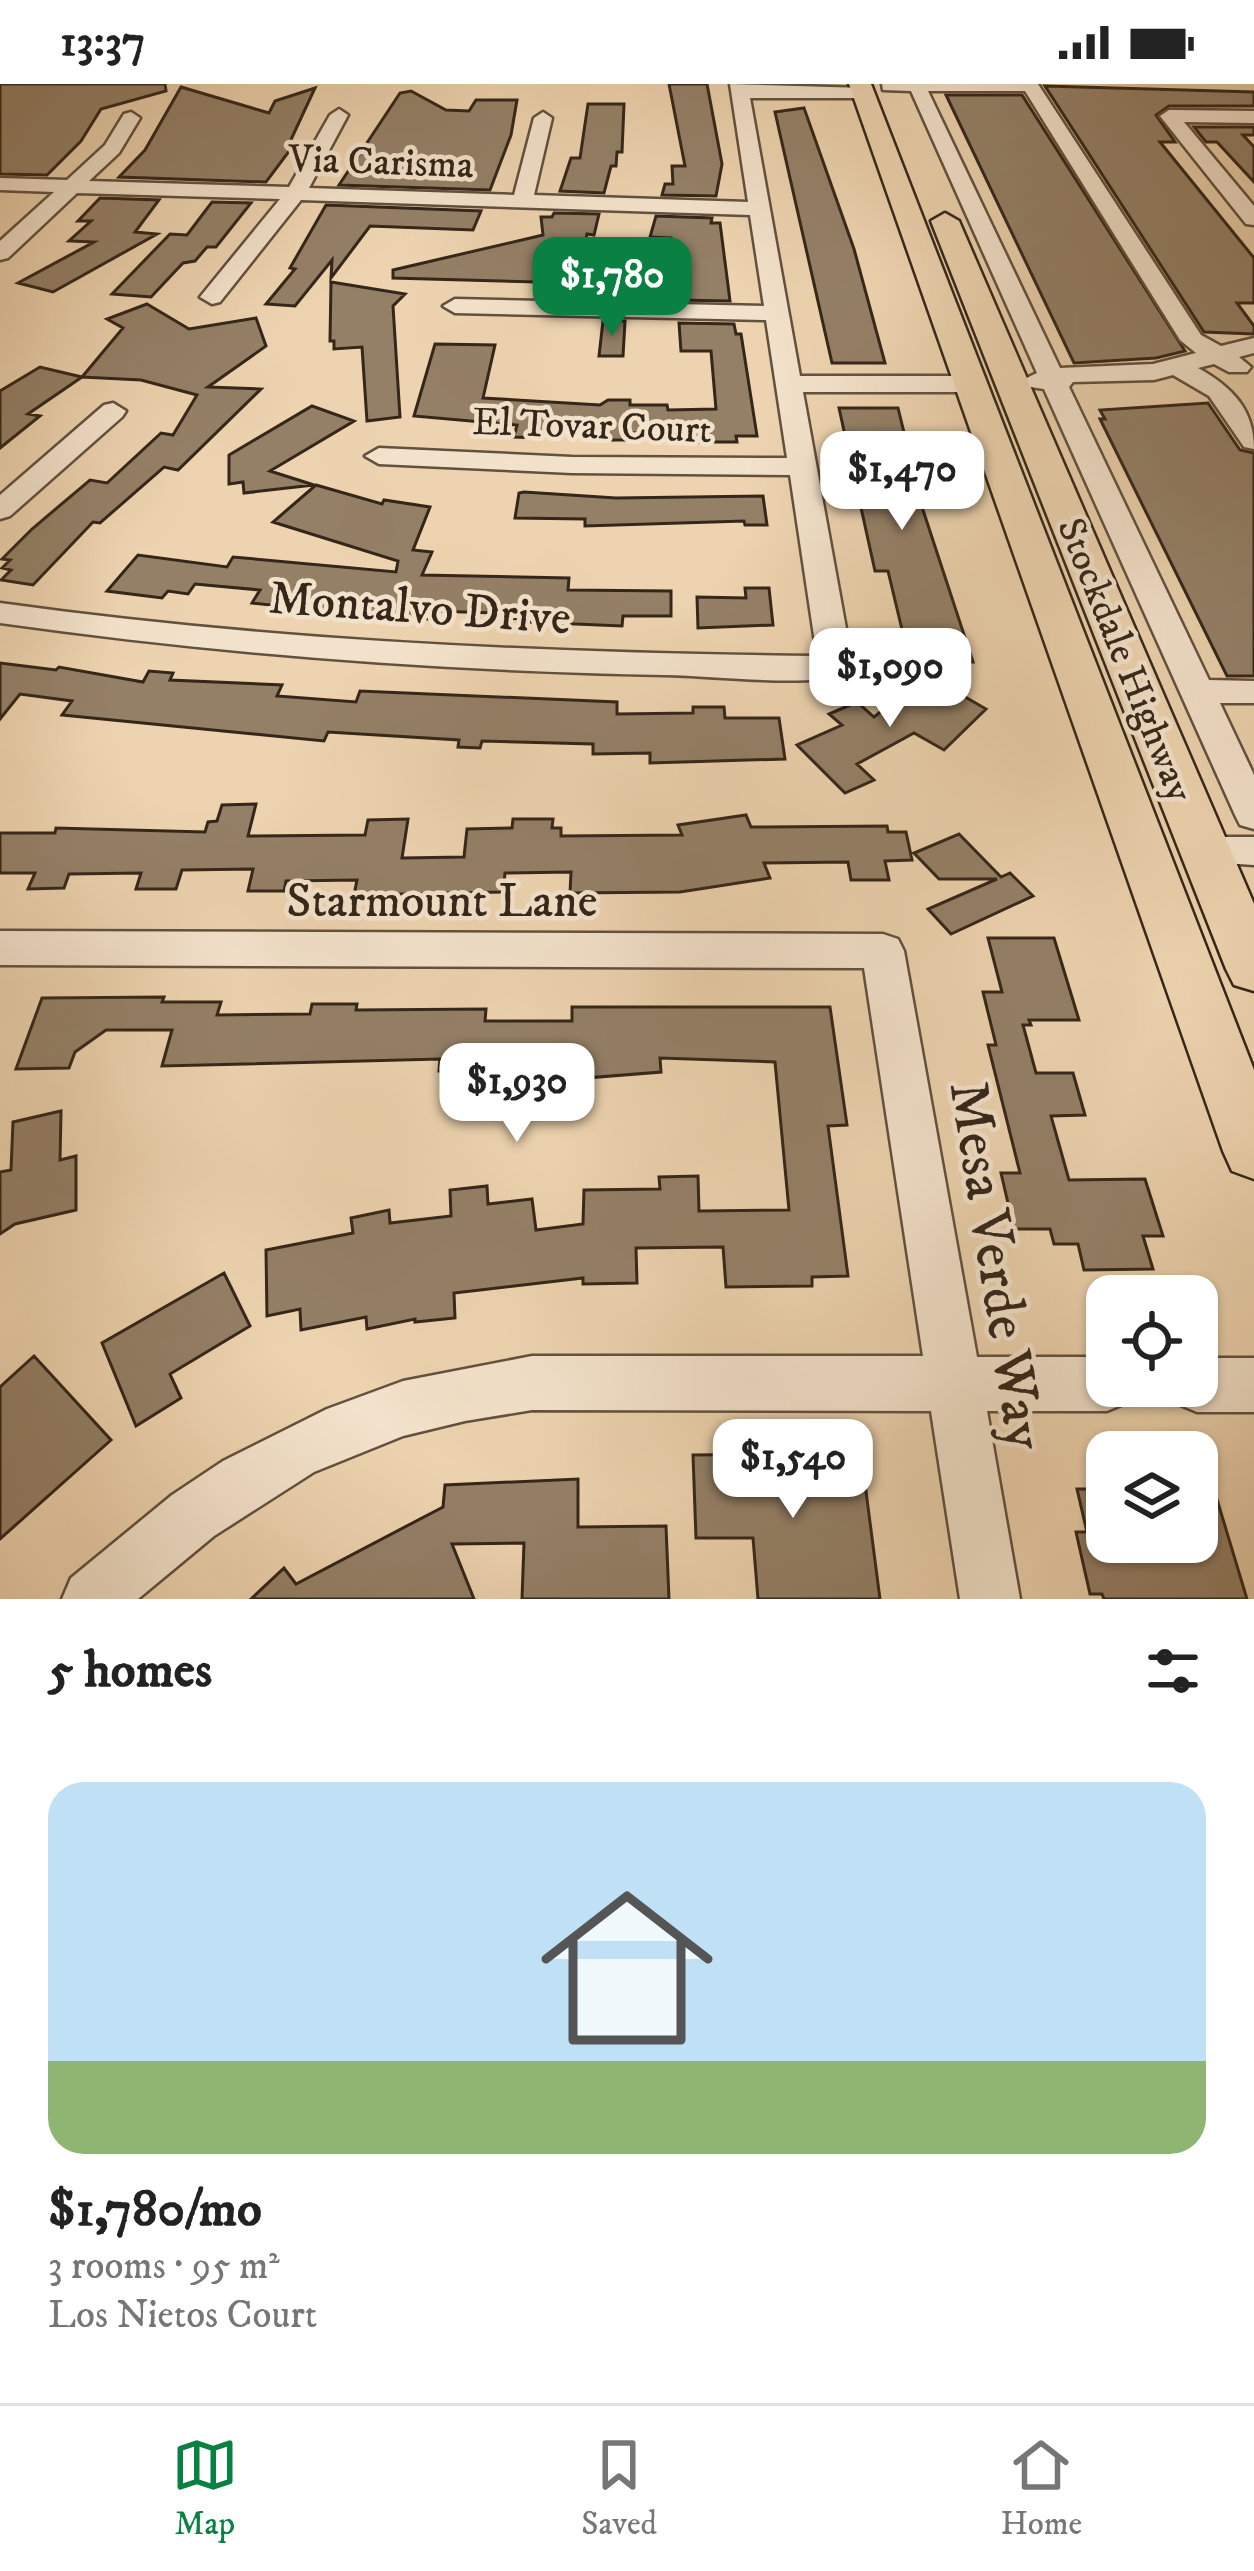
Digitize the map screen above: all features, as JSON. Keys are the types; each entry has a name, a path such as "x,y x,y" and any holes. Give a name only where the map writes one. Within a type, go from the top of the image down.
{"main road":[{"path":"875,87 892,126 906,141"},
{"name":"Stockdale Highway","path":"875,87 934,287 1063,505 1206,851 1243,914 1254,969"},
{"name":"Stockdale Highway","path":"875,87 992,383 1254,1150"}],"street":[{"path":"917,86 1254,815"},
{"path":"802,467 740,89 1031,86 1192,340 1240,357"},
{"path":"212,297 296,194 323,153 339,115"},
{"path":"1254,117 1169,116 1243,192 1254,219"},
{"path":"0,253 112,149 131,118"},
{"path":"522,201 537,157 543,118"},
{"name":"Via Carisma","path":"0,184 760,209"},
{"path":"455,306 777,313"},
{"path":"789,384 1057,381 1075,390 1131,391 1240,357"},
{"path":"1189,374 1218,390 1254,441"},
{"path":"0,510 113,411"},
{"name":"El Tovar Court","path":"379,456 572,465 802,467"},
{"name":"Montalvo Drive","path":"0,613 150,634 400,656 836,668 802,467"},
{"path":"1197,692 1254,692"},
{"path":"1206,851 1254,851"},
{"name":"Starmount Lane","path":"0,948 883,951"},
{"name":"Mesa Verde Way","path":"883,951 990,1599"},
{"path":"92,1599 160,1537 236,1482 312,1440 379,1413 456,1392 532,1383 1086,1384"},
{"path":"1218,1385 1254,1385"}],"building":[{"path":"0,84 165,84 166,91 101,109 81,141 47,175 0,174"},
{"path":"669,84 707,84 722,164 716,196 662,195 665,184 673,184 672,166 685,166"},
{"path":"1045,86 1254,92 1254,106 1169,106 1156,115 1175,142 1160,142 1254,258 1254,303 1237,303 1254,326 1254,334 1204,332"},
{"path":"181,87 269,113 275,101 315,88 288,146 293,146 266,182 119,177 145,150"},
{"path":"411,91 446,110 469,111 476,100 517,100 511,135 490,190 339,185 400,93"},
{"path":"946,95 1022,95 1185,351 1156,358 1074,363"},
{"path":"588,104 624,104 622,152 617,152 604,193 560,191 571,158 580,158"},
{"path":"804,108 854,249 885,363 832,363 775,112"},
{"path":"1194,127 1254,127 1254,135 1243,135 1254,147 1254,182 1217,142 1206,142"},
{"path":"100,198 159,200 135,232 157,234 53,292 18,283 94,242 69,241 91,221 78,221"},
{"path":"212,202 251,203 216,247 207,247 195,261 183,263 151,297 112,294 170,234 187,235"},
{"path":"326,205 481,211 473,230 370,226 331,278 332,260 295,306 266,304 295,269 290,268"},
{"path":"599,214 594,235 587,234 576,283 393,278 393,270 543,235 541,217"},
{"path":"656,216 712,218 711,223 720,223 730,301 677,300 671,238 650,237"},
{"path":"612,258 630,260 627,298 606,298"},
{"path":"331,282 405,294 393,306 400,417 367,421 362,347 334,349 330,341"},
{"path":"147,304 189,329 256,318 266,346 208,387 261,389 178,470 164,467 100,523 93,522 33,585 1,580 11,570 2,568 10,560 2,559 32,529 90,480 107,483 161,433 173,435 197,395 141,380 82,377 123,328 107,319"},
{"path":"603,321 625,321 623,356 599,356"},
{"path":"679,323 734,324 736,334 741,334 757,436 736,436 737,442 683,442 683,433 631,433 631,440 599,440 599,433 542,431 540,438 514,437 517,425 414,416 435,344 495,345 483,398 600,405 608,400 630,400 630,405 667,405 668,410 716,409 711,351 681,351"},
{"path":"40,367 82,377 28,414 40,416 0,448 0,391"},
{"path":"1208,403 1240,450 1254,453 1254,676 1227,676 1100,419 1105,419 1100,410"},
{"path":"312,406 354,421 270,471 314,485 244,493 243,482 229,484 229,455"},
{"path":"839,408 898,408 923,510 973,662 922,662 916,642 905,642 888,571 875,571"},
{"path":"316,485 382,504 384,500 430,507 413,550 432,552 422,575 569,578 568,590 671,591 671,616 623,616 622,626 528,622 495,618 496,613 432,611 430,619 397,618 252,603 260,590 195,584 188,594 168,591 162,598 107,591 138,555 227,567 233,557 396,572 398,561 273,522"},
{"path":"519,493 616,498 763,496 767,525 745,525 744,521 585,526 585,519 515,518"},
{"path":"745,588 769,588 773,625 698,628 697,597 746,598"},
{"path":"0,663 59,667 143,682 149,671 173,673 170,680 282,685 277,696 356,702 360,691 617,702 617,714 693,713 693,707 724,707 725,718 779,718 785,759 650,763 650,753 593,754 593,744 482,741 480,748 458,747 459,740 328,732 324,741 62,715 72,701 20,694 0,719"},
{"path":"927,675 986,709 944,750 914,733 857,764 874,780 845,793 797,745 842,725 829,714 857,702 874,717"},
{"path":"256,804 248,836 365,835 368,820 408,819 402,858 464,857 467,829 512,828 513,819 553,819 552,828 561,828 561,836 682,835 678,825 746,815 751,827 887,826 888,832 906,832 912,860 885,861 889,880 851,880 848,862 764,863 770,878 680,892 570,893 571,872 505,873 503,892 354,895 357,880 286,881 284,891 248,891 253,869 182,870 176,889 136,889 141,873 69,874 64,888 28,889 35,873 0,873 0,833 55,833 56,828 205,832 208,822 217,821 222,805"},
{"path":"959,834 1001,877 1010,873 1033,896 951,934 928,909 997,879 939,879 914,853"},
{"path":"988,938 1054,938 1079,1020 1029,1020 1031,1025 1023,1025 1036,1073 1073,1073 1085,1115 1051,1116 1069,1180 1145,1179 1163,1236 1143,1236 1153,1269 1084,1270 1078,1244 1054,1244 1050,1229 1014,1229 1001,1173 1020,1173 988,1045 996,1045 983,992 1002,992"},
{"path":"164,997 162,1002 221,1002 217,1015 310,1014 312,1004 357,1004 356,1010 486,1009 485,1021 572,1021 572,1007 830,1007 847,1125 828,1126 848,1276 812,1277 812,1286 726,1287 723,1247 636,1248 637,1283 583,1284 583,1278 454,1293 455,1318 415,1319 367,1329 366,1317 301,1330 300,1309 267,1316 266,1250 353,1233 351,1218 389,1210 390,1223 451,1216 450,1190 487,1186 488,1204 532,1199 536,1230 583,1224 584,1190 660,1189 659,1177 698,1176 699,1211 789,1210 775,1062 660,1058 661,1072 497,1085 498,1070 439,1071 440,1059 162,1066 172,1030 106,1030 75,1052 69,1068 16,1069 42,998"},
{"path":"61,1111 60,1160 76,1156 76,1210 15,1224 0,1234 0,1172 11,1170 13,1122"},
{"path":"224,1273 250,1326 170,1374 181,1398 136,1426 102,1343"},
{"path":"34,1356 111,1440 0,1539 0,1387"},
{"path":"861,1453 880,1599 758,1599 753,1538 696,1538 693,1455"},
{"path":"578,1479 578,1527 666,1526 669,1599 522,1599 524,1543 452,1544 474,1599 251,1599 284,1568 296,1584 443,1507 445,1485"},
{"path":"1077,1489 1086,1489 1086,1528"},
{"path":"1218,1503 1247,1599 1104,1599 1102,1594 1090,1594 1076,1532 1086,1532 1086,1563 1218,1563"}]}
